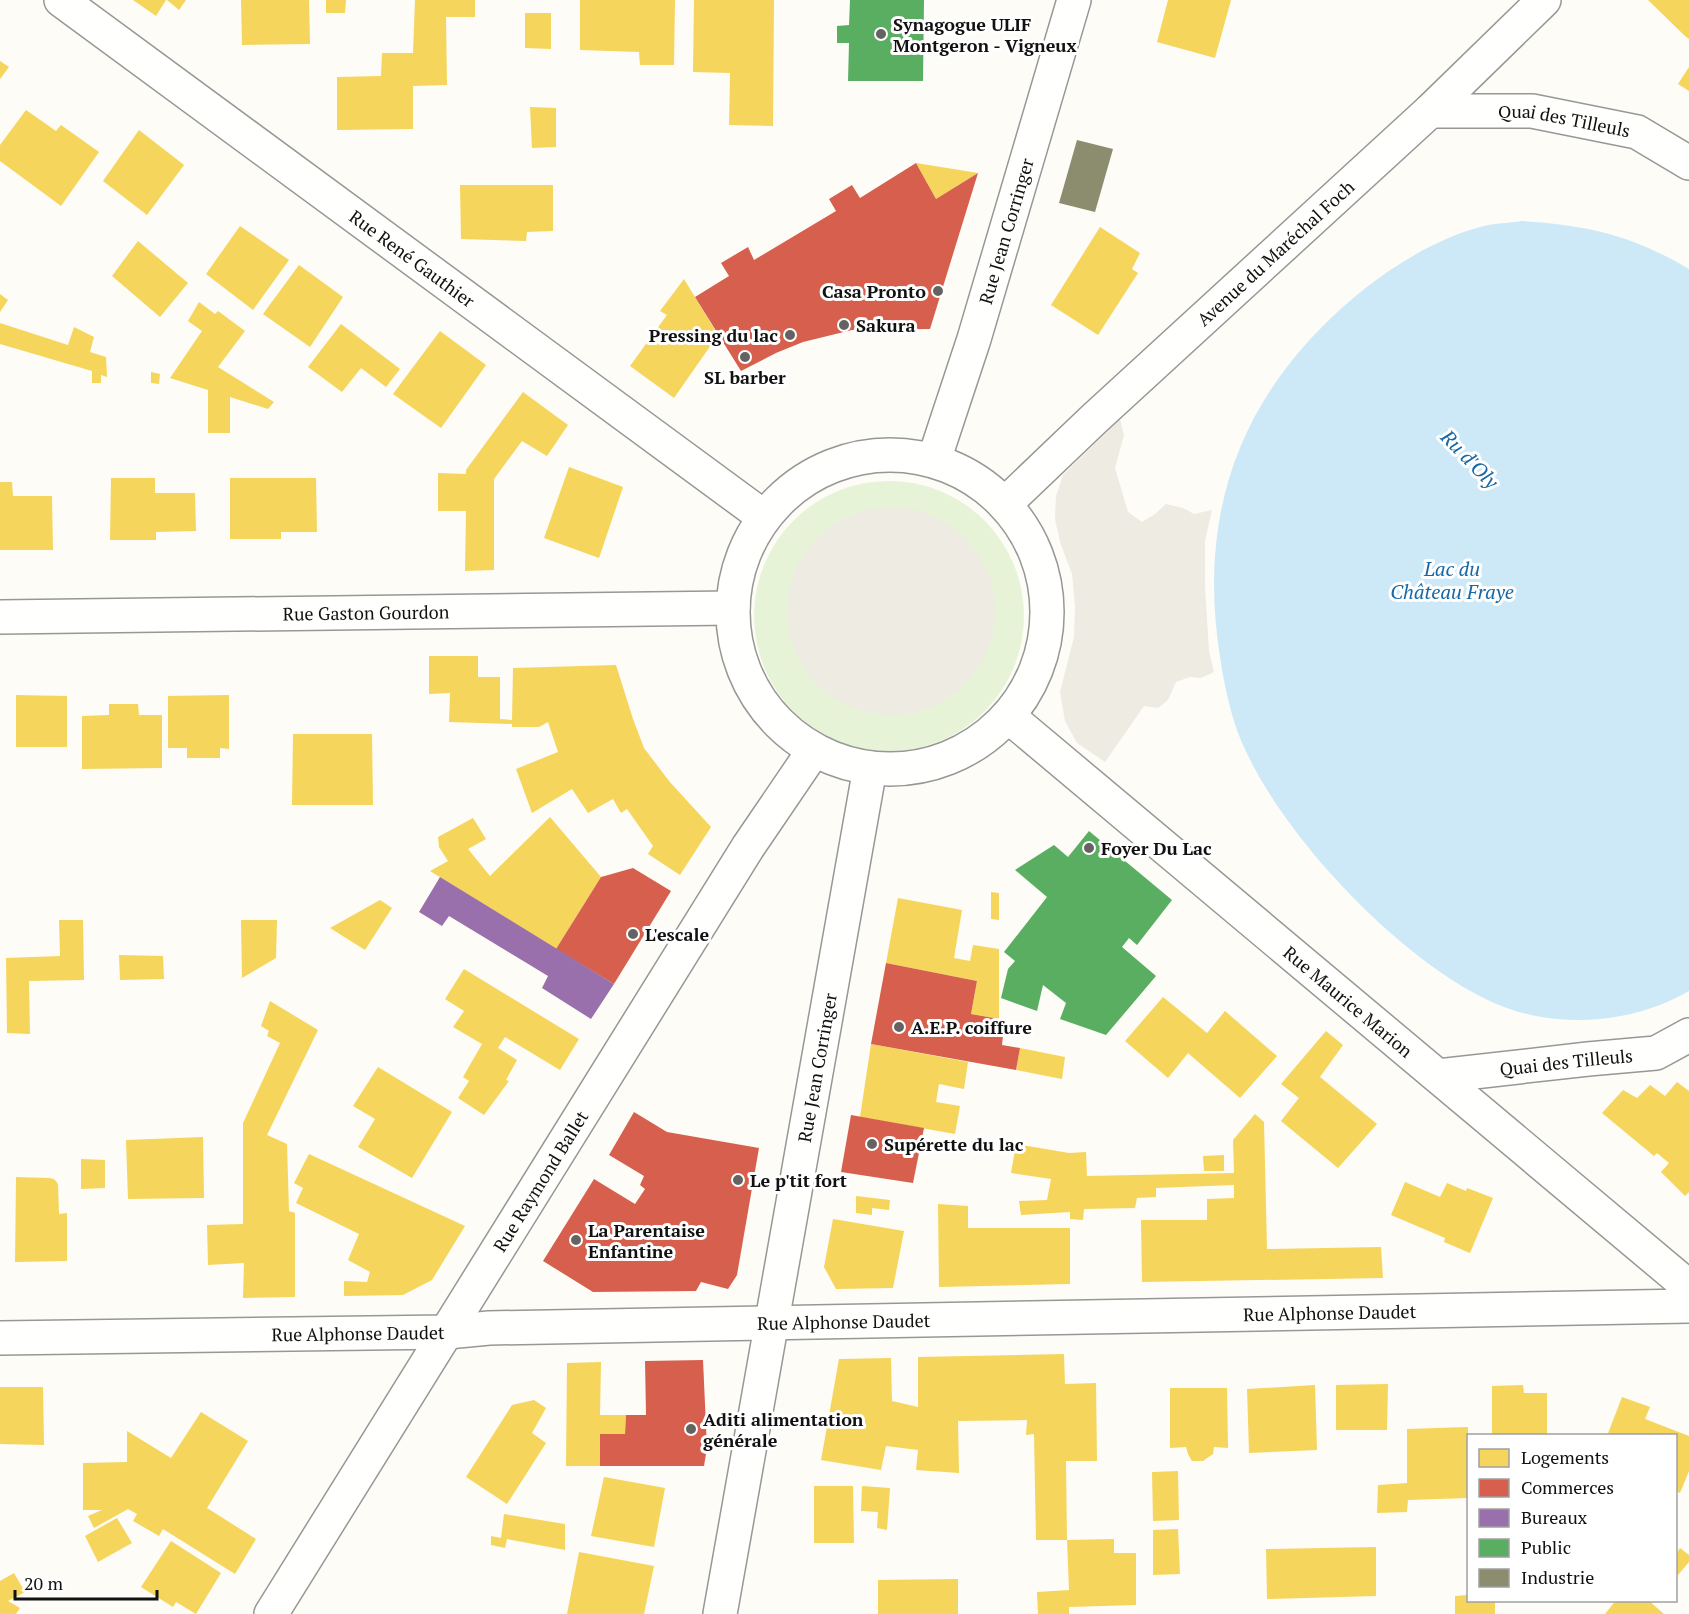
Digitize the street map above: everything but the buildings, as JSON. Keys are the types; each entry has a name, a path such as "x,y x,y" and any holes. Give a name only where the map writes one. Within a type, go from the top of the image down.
{"street":[{"name":"Rue René Gauthier","path":"61,0 764,517"},
{"name":"Rue Jean Corringer","path":"934,460 974,339 1074,0"},
{"name":"Avenue du Maréchal Foch","path":"1005,504 1102,411 1430,111 1544,0"},
{"name":"Quai des Tilleuls","path":"1430,111 1532,111 1637,132 1689,163"},
{"path":"887,454 934,460 973,477 1005,504 1032,542 1045,586 1046,632 1031,680 1008,716 968,748 920,766 870,768 841,761 814,750 779,724 753,691 737,651 733,608 741,560 764,517 798,484 840,462 887,454"},
{"name":"Rue Gaston Gourdon","path":"0,617 733,608"},
{"name":"Rue Maurice Marion","path":"1008,716 1689,1287"},
{"name":"Rue Raymond Ballet","path":"271,1614 748,847 814,750"},
{"name":"Rue Jean Corringer","path":"720,1614 870,768"},
{"name":"Quai des Tilleuls","path":"1438,1076 1656,1053 1689,1035"},
{"name":"Rue Alphonse Daudet","path":"0,1338 447,1332 489,1328 1689,1306"}],"green space":[{"path":"902,481 941,491 975,511 985,520 994,530 1014,564 1022,590 1024,616 1022,642 1014,668 994,702 985,712 975,721 941,741 902,751 876,751 837,741 825,735 803,721 784,702 764,668 756,642 754,603 764,564 770,552 784,530 803,511 837,491 863,483"}],"shaded area":[{"path":"1120,419 1124,435 1115,468 1128,512 1142,522 1166,504 1183,508 1194,514 1212,510 1205,541 1205,587 1209,651 1214,672 1201,678 1190,677 1176,682 1168,700 1158,708 1144,706 1105,762 1077,743 1065,721 1060,692 1074,637 1075,607 1072,574 1060,542 1055,519 1056,496 1063,475"},
{"path":"891,507 911,509 931,515 957,531 971,545 987,571 993,591 995,611 993,631 987,651 971,677 957,691 931,707 911,713 891,715 871,713 851,707 825,691 811,677 795,651 789,631 787,611 789,591 795,571 811,545 825,531 851,515 871,509"}],"water":[{"name":"Lac du Château Fraye","path":"1522,221 1568,225 1609,234 1648,248 1689,269 1689,991 1646,1010 1600,1019 1552,1019 1529,1015 1507,1008 1468,989 1426,962 1384,927 1344,888 1307,845 1274,801 1249,758 1233,718 1227,695 1215,610 1215,565 1219,521 1229,479 1244,439 1264,400 1290,363 1338,312 1396,266 1439,242 1461,233 1489,225"}],"place":[{"name":"Synagogue ULIF Montgeron - Vigneux","path":"881,34"},
{"name":"Casa Pronto","path":"938,291"},
{"name":"Sakura","path":"844,325"},
{"name":"Pressing du lac","path":"790,335"},
{"name":"SL barber","path":"745,357"},
{"name":"Foyer Du Lac","path":"1089,848"},
{"name":"L'escale","path":"633,934"},
{"name":"A.E.P. coiffure","path":"899,1027"},
{"name":"Supérette du lac","path":"872,1144"},
{"name":"Le p'tit fort","path":"738,1180"},
{"name":"La Parentaise Enfantine","path":"576,1240"},
{"name":"Aditi alimentation générale","path":"691,1429"}],"water label":[{"name":"Ru d'Oly","path":"1470,459"}]}
